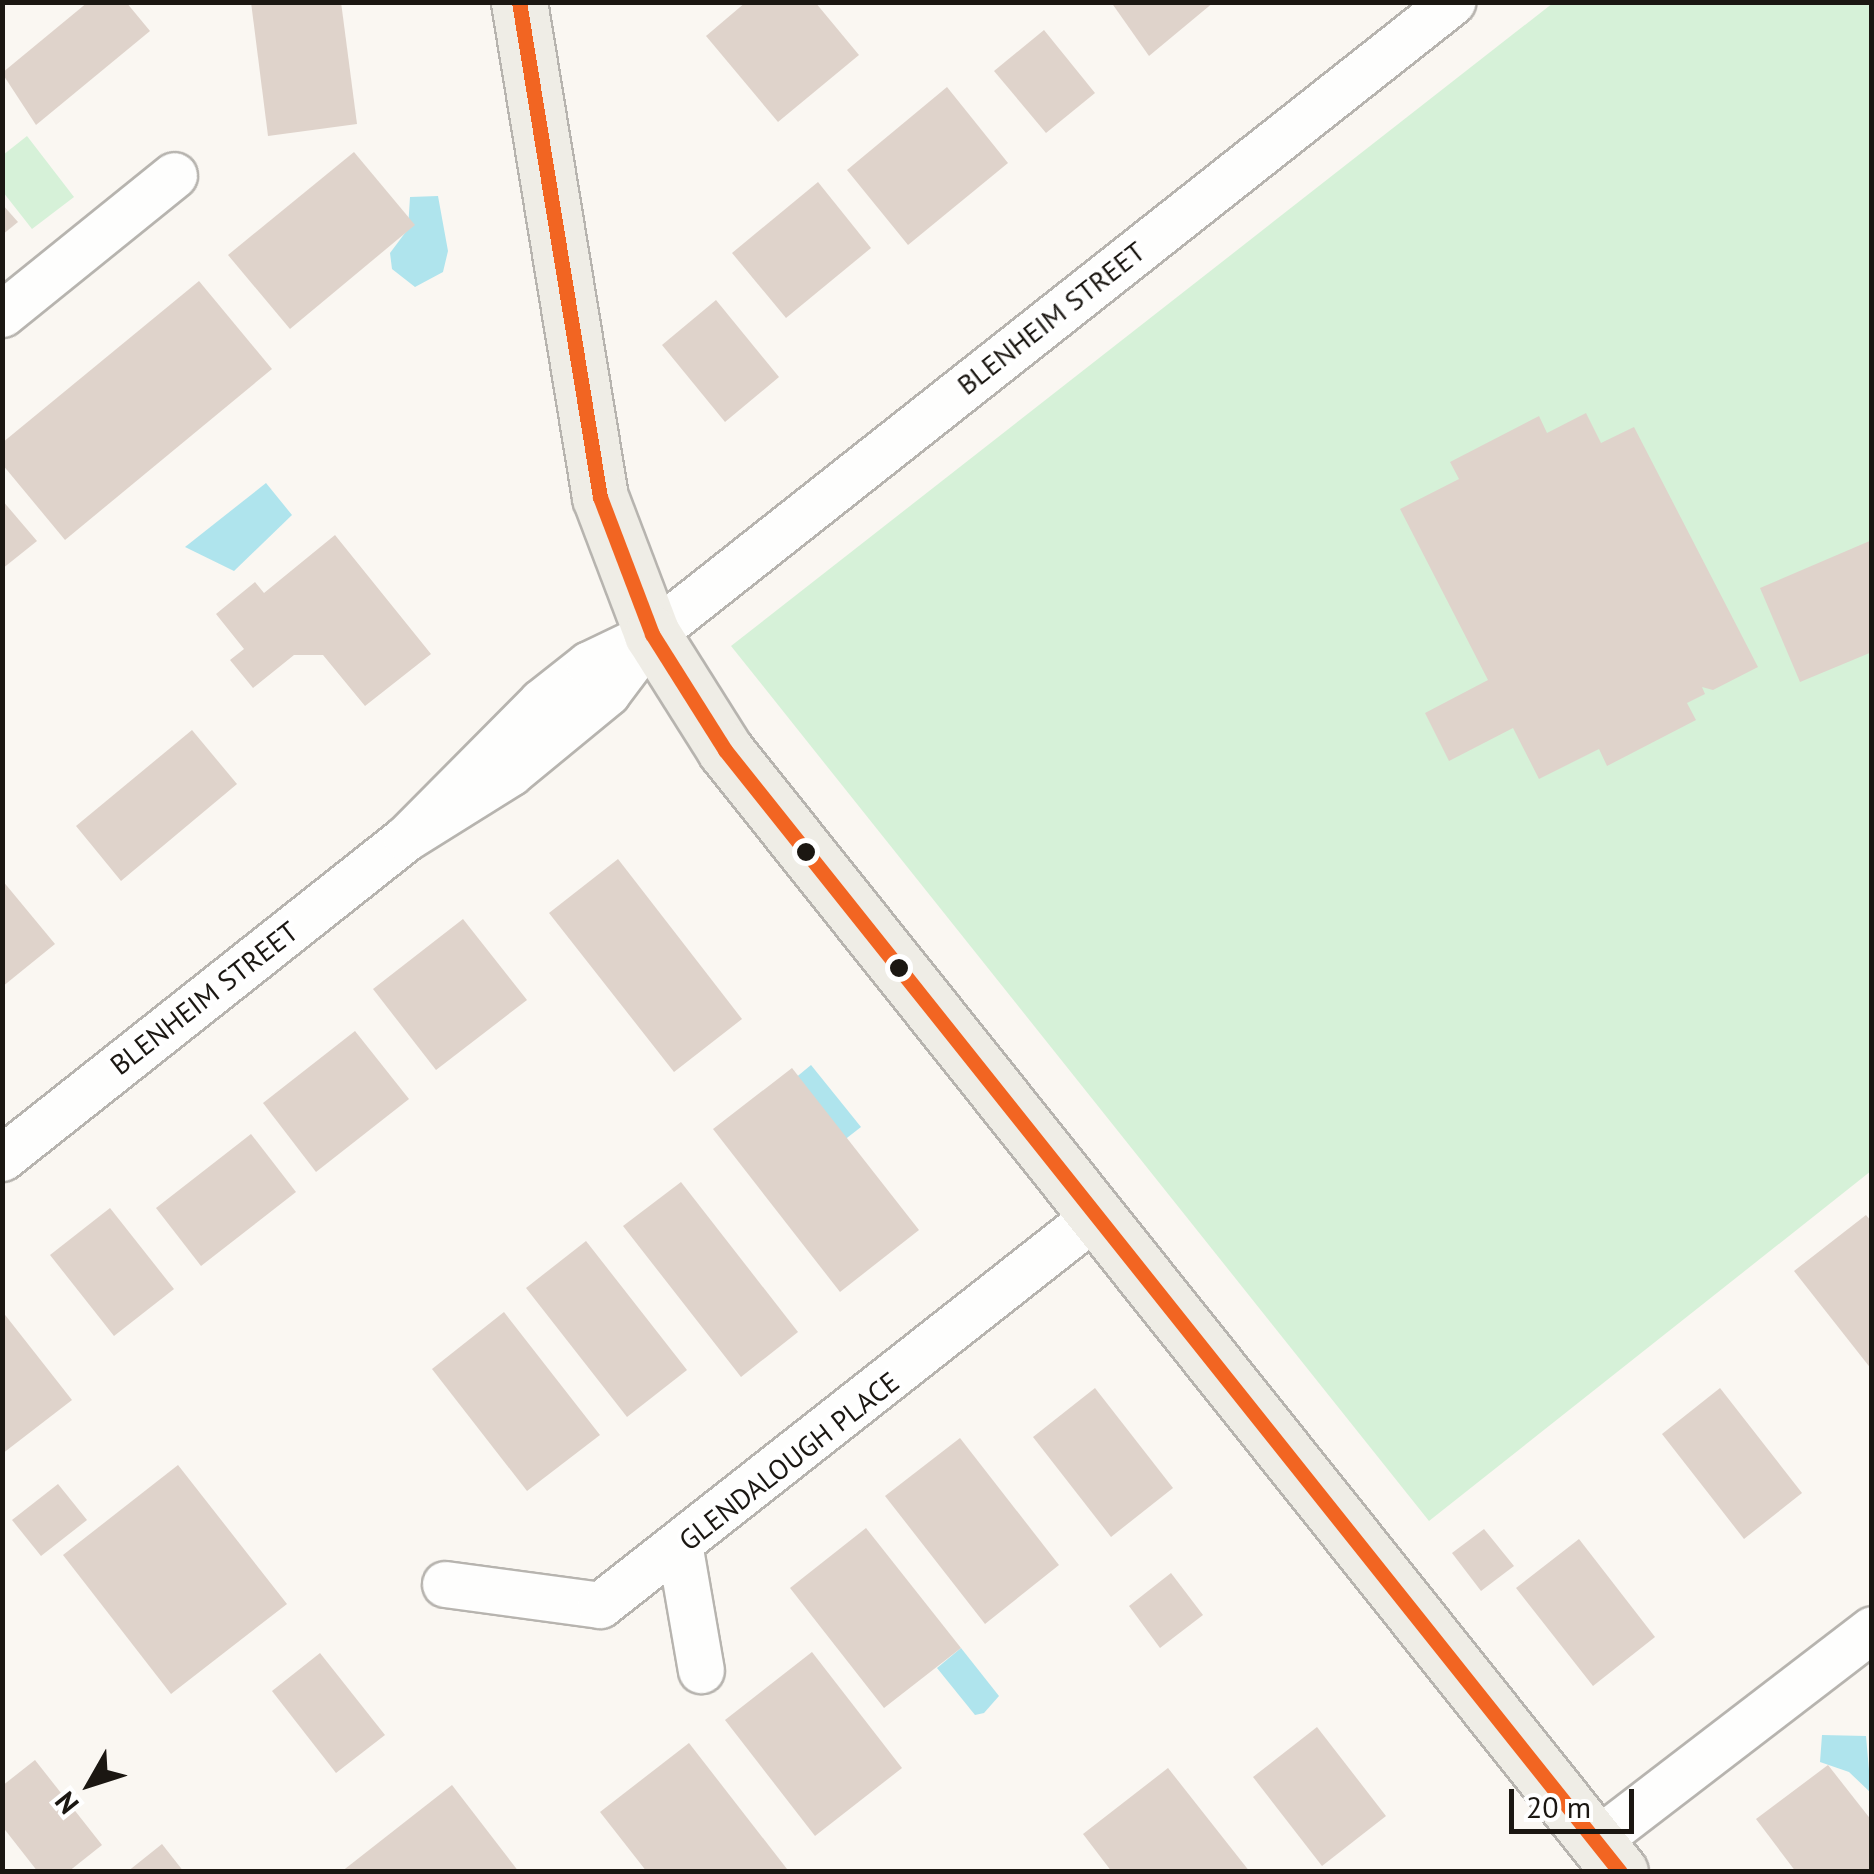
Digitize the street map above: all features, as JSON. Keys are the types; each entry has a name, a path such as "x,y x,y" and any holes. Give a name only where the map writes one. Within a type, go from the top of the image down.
{"main road":[{"path":"519,2 600,497 652,634 725,750 1608,1856"}],"street":[{"name":"BLENHEIM STREET","path":"2,1158 406,838 541,702 589,664 652,634 1452,2"},
{"path":"2,314 174,175"},
{"name":"GLENDALOUGH PLACE","path":"445,1584 600,1605 680,1548 1097,1214"},
{"path":"680,1548 701,1670"},
{"path":"1608,1856 1872,1628"}],"green space":[{"path":"1553,3 1871,3 1871,1171 1429,1521 731,646"},
{"path":"27,136 74,197 32,229 3,192 3,155"}],"water":[{"path":"438,196 448,251 443,272 415,287 392,269 390,253 408,229 410,197"},
{"path":"266,483 292,515 234,571 185,547"},
{"path":"811,1065 861,1127 825,1155 776,1094"},
{"path":"961,1648 999,1696 984,1713 975,1715 937,1668"},
{"path":"1822,1735 1866,1736 1871,1793 1849,1772 1820,1762"}],"building":[{"path":"88,2 126,2 150,31 36,125 2,73"},
{"path":"251,2 341,2 357,124 268,136"},
{"path":"746,2 815,2 859,55 778,122 706,36"},
{"path":"1111,2 1214,2 1149,56"},
{"path":"1044,30 1095,93 1046,133 994,71"},
{"path":"947,87 1008,163 908,245 847,170"},
{"path":"354,152 415,225 290,329 228,255"},
{"path":"818,182 871,248 786,318 732,253"},
{"path":"2,204 18,222 2,235"},
{"path":"199,281 272,369 65,540 2,464 2,443"},
{"path":"716,300 779,377 725,422 662,345"},
{"path":"1586,413 1601,443 1634,427 1758,667 1713,690 1702,687 1705,694 1687,703 1696,720 1607,766 1599,749 1539,779 1513,728 1449,761 1425,713 1488,680 1400,509 1459,479 1450,462 1539,416 1547,433"},
{"path":"2,500 37,541 2,569"},
{"path":"335,535 431,654 365,706 323,655 294,655 253,688 230,660 244,649 216,614 255,582 264,593"},
{"path":"1872,540 1872,652 1800,682 1760,588"},
{"path":"192,730 237,784 121,881 76,826"},
{"path":"618,859 742,1019 674,1072 549,913"},
{"path":"2,880 55,944 2,987"},
{"path":"463,919 527,1000 436,1070 373,989"},
{"path":"355,1031 409,1099 316,1172 263,1103"},
{"path":"792,1068 919,1230 840,1292 713,1129"},
{"path":"251,1134 296,1192 201,1266 156,1208"},
{"path":"681,1182 798,1332 741,1377 623,1226"},
{"path":"110,1208 174,1289 114,1336 50,1255"},
{"path":"1866,1215 1872,1222 1872,1370 1794,1271"},
{"path":"586,1241 687,1370 627,1417 526,1288"},
{"path":"2,1311 72,1400 2,1454"},
{"path":"504,1312 600,1435 527,1491 432,1369"},
{"path":"1095,1388 1173,1488 1111,1537 1033,1437"},
{"path":"1720,1388 1802,1493 1744,1539 1662,1434"},
{"path":"960,1438 1059,1565 985,1624 885,1496"},
{"path":"178,1465 287,1604 171,1694 63,1555"},
{"path":"58,1484 87,1520 41,1556 12,1520"},
{"path":"866,1528 961,1648 884,1708 790,1588"},
{"path":"1484,1529 1514,1566 1481,1591 1452,1553"},
{"path":"1579,1539 1655,1637 1593,1686 1516,1588"},
{"path":"1171,1573 1203,1615 1160,1648 1129,1606"},
{"path":"812,1652 902,1768 815,1836 725,1720"},
{"path":"320,1653 385,1735 336,1773 272,1691"},
{"path":"1317,1727 1386,1816 1322,1866 1253,1777"},
{"path":"689,1743 787,1869 784,1872 647,1872 600,1812"},
{"path":"35,1760 102,1845 68,1872 38,1872 2,1826 2,1786"},
{"path":"1828,1765 1872,1821 1872,1872 1796,1872 1756,1819"},
{"path":"1168,1768 1250,1872 1112,1872 1083,1834"},
{"path":"452,1785 519,1872 341,1872"},
{"path":"162,1844 184,1872 127,1872"}],"transit line":[{"path":"519,2 600,497 652,634 725,750 1620,1872"}]}
